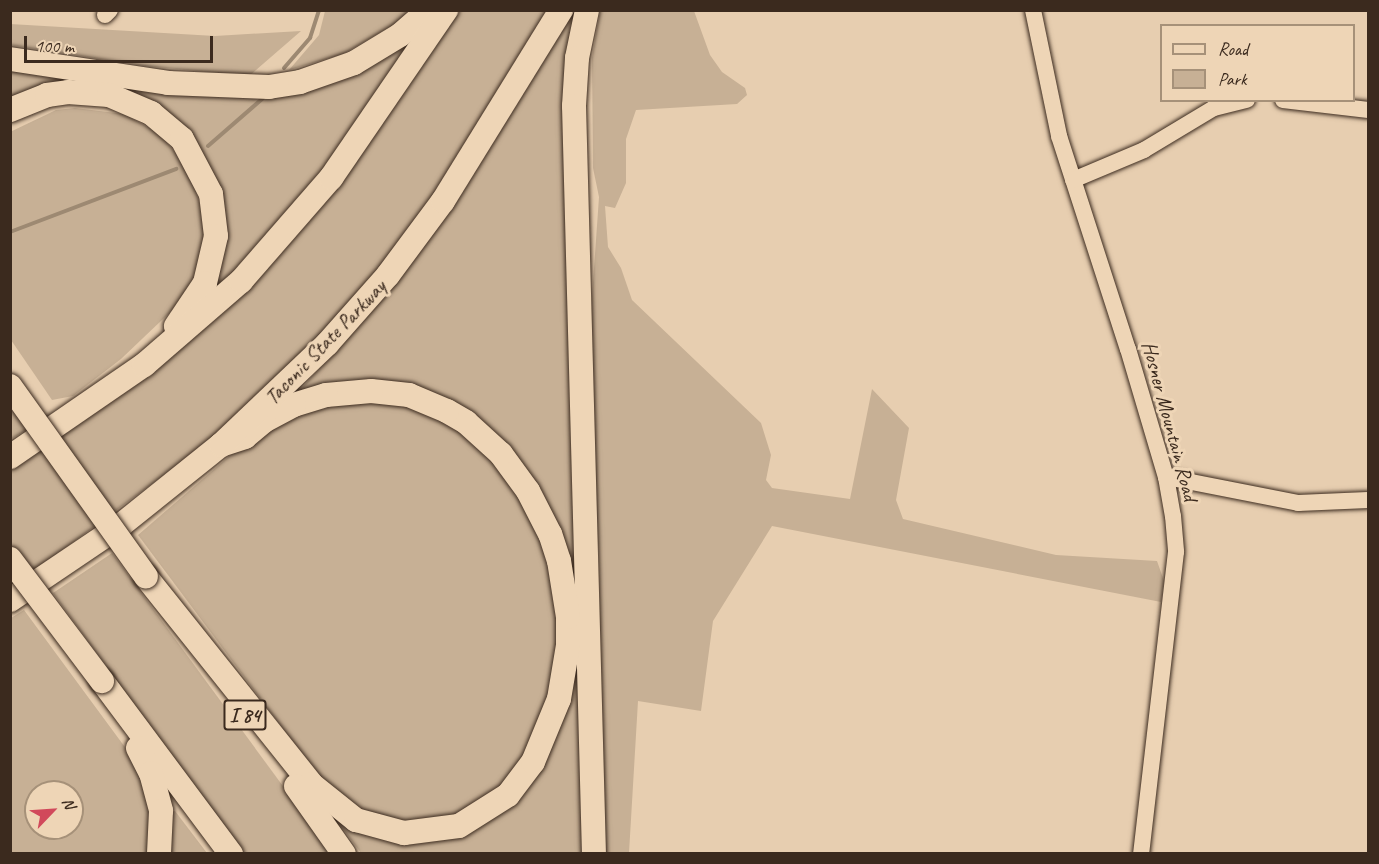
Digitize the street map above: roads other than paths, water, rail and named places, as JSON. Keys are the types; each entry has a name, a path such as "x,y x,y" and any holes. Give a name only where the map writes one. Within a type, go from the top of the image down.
{"highway":[{"path":"10,59 157,82 268,87 314,78 354,63 400,35 429,10"},
{"path":"10,457 144,365 232,289 303,213 358,140 446,10"},
{"name":"Taconic State Parkway","path":"10,600 121,525 221,445 327,344 416,240 468,164 561,10"},
{"path":"587,10 577,58 574,106 594,854"},
{"path":"10,110 47,95 68,92 109,95 151,113 182,139 194,156 211,194 215,216 212,261 195,303 153,345 144,365"},
{"name":"I 84","path":"10,387 344,854"},
{"path":"146,577 311,784 356,820 404,833 459,826 508,795 533,762 559,699 568,645 568,617 559,561 550,534 528,490 501,454 447,411 409,396 371,391 305,401 273,415 245,437 221,445"},
{"path":"10,559 231,854"},
{"path":"102,681 118,720 151,773 161,811 159,854"}],"street":[{"name":"Hosner Mountain Road","path":"1033,10 1059,136 1102,263 1166,477 1176,552 1141,854"},
{"path":"1073,180 1144,150 1214,108 1239,102"},
{"path":"1300,102 1368,110"},
{"path":"1166,477 1298,503 1368,500"}],"waterway":[{"path":"284,68 310,38 319,10"},
{"path":"208,146 262,99"},
{"path":"10,232 176,169"}]}
